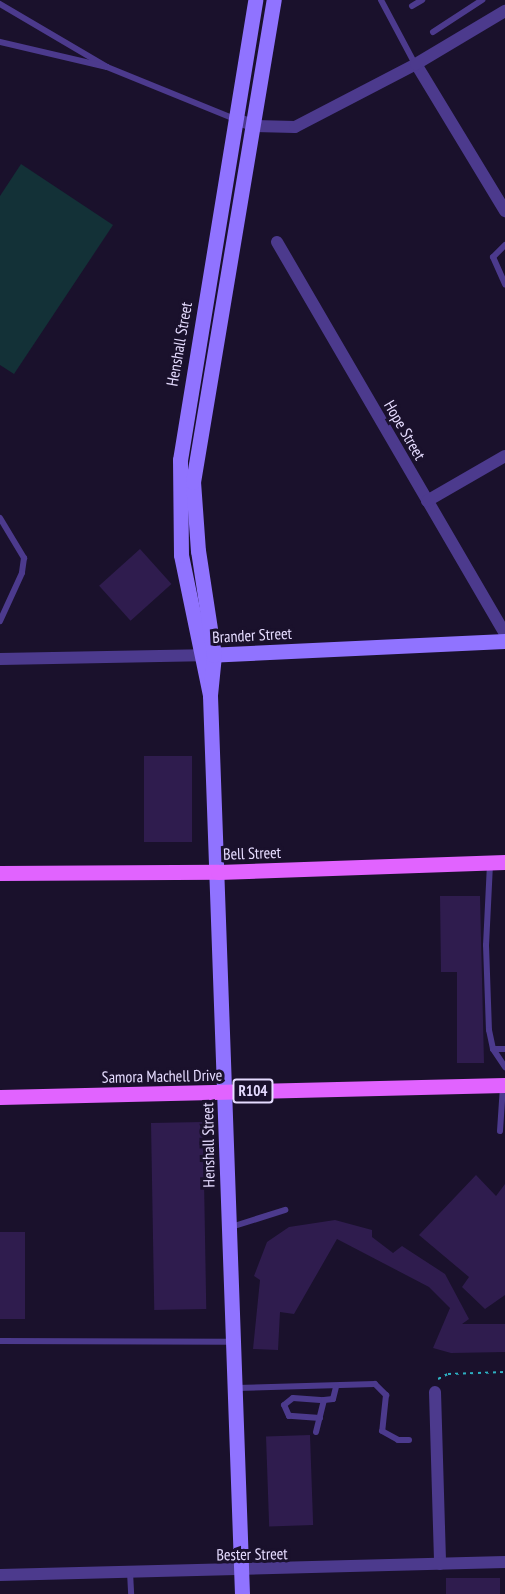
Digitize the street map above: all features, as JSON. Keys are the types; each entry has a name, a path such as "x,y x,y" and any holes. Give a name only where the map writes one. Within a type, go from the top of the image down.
{"main road":[{"name":"Bell Street","path":"0,873 218,872 498,863"},
{"name":"Samora Machell Drive","path":"0,1097 225,1093 343,1086 504,1085"}],"street":[{"name":"Henshall Street","path":"242,1594 227,1228 218,872 210,695 193,482 245,123 274,0"},
{"name":"Henshall Street","path":"245,123 251,4"},
{"path":"245,123 295,127 416,64 505,11"},
{"path":"416,64 505,211"},
{"name":"Hope Street","path":"277,242 505,634"},
{"path":"427,501 505,456"},
{"name":"Brander Street","path":"0,659 207,655 505,641"},
{"path":"435,1392 440,1564"},
{"name":"Bester Street","path":"0,1575 241,1572 505,1562"}],"lane":[{"path":"381,0 416,64"},
{"path":"412,6 422,0"},
{"path":"433,32 482,0"},
{"path":"0,4 107,68"},
{"path":"0,42 107,68 245,123"},
{"path":"505,245 493,257 505,284"},
{"path":"0,518 24,558 22,573 0,621"},
{"path":"498,863 486,945 493,1049 505,1067"},
{"path":"493,1049 505,1049"},
{"path":"500,1131 504,1119 504,1085"},
{"path":"227,1228 285,1210"},
{"path":"0,1341 231,1342"},
{"path":"233,1388 378,1386 386,1395 382,1431 398,1440 409,1440"},
{"path":"320,1418 289,1416 284,1405 293,1398 333,1399 336,1387"},
{"path":"316,1432 324,1400"},
{"path":"130,1572 131,1594"}],"path":[{"path":"435,1392 438,1380 448,1374 505,1372"}],"green space":[{"path":"21,164 113,225 14,374 0,365 0,196"}],"building":[{"path":"140,549 171,584 131,621 99,586"},
{"path":"144,756 192,756 192,842 144,842"},
{"path":"440,896 480,896 484,1063 457,1063 457,972 441,972"},
{"path":"203,1122 206,1309 154,1310 151,1123"},
{"path":"476,1175 496,1196 505,1184 505,1295 485,1309 462,1287 469,1277 419,1235"},
{"path":"335,1220 372,1230 372,1237 393,1253 402,1246 445,1274 469,1319 462,1324 505,1324 505,1352 451,1353 433,1348 450,1308 429,1287 337,1239 294,1314 280,1312 278,1350 253,1349 260,1280 254,1276 267,1242 289,1227"},
{"path":"0,1232 25,1232 25,1319 0,1319"},
{"path":"310,1435 313,1525 269,1526 266,1437"},
{"path":"446,1578 500,1578 500,1594 446,1594"}]}
